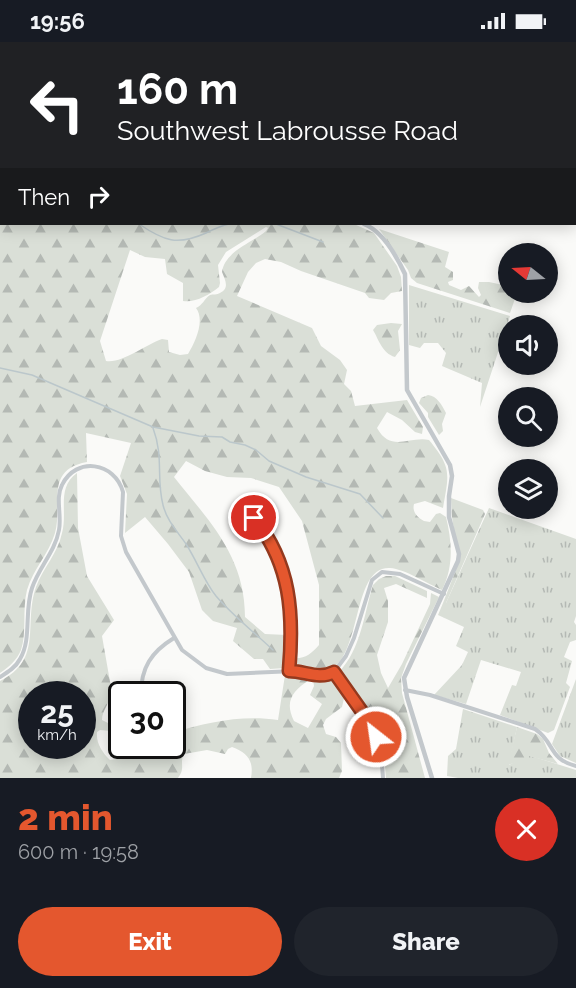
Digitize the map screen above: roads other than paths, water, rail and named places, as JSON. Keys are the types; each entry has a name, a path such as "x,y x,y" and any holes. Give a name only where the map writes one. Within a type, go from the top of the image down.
{"street":[{"path":"366,225 374,228 379,234 405,274 406,390 439,443 451,469 449,517 459,554 458,561 404,678 405,690 432,778"},
{"path":"0,677 15,666 25,648 26,615 32,588 40,568 54,547 59,531 60,487 71,472 89,465 111,472 121,484 123,492 122,536 126,552 174,638 189,657 216,672 235,675 289,671 317,676 334,672 346,656 354,638 369,587 376,575 386,572 400,574 444,595"},
{"path":"254,518 274,547 285,579 292,632 289,671"},
{"path":"142,681 146,665 153,653 174,638"},
{"path":"334,672 370,723 376,737 383,778"},
{"path":"405,690 415,691 535,729 546,738 561,761 576,766"}],"waterway":[{"path":"141,225 171,240 196,237 226,225"},
{"path":"279,225 323,242"},
{"path":"0,368 32,375 153,427 199,436 222,437 230,442 245,445 256,450 269,461 306,477 360,494 383,518"},
{"path":"153,428 158,448 161,495 170,521 216,596 273,650"}]}
